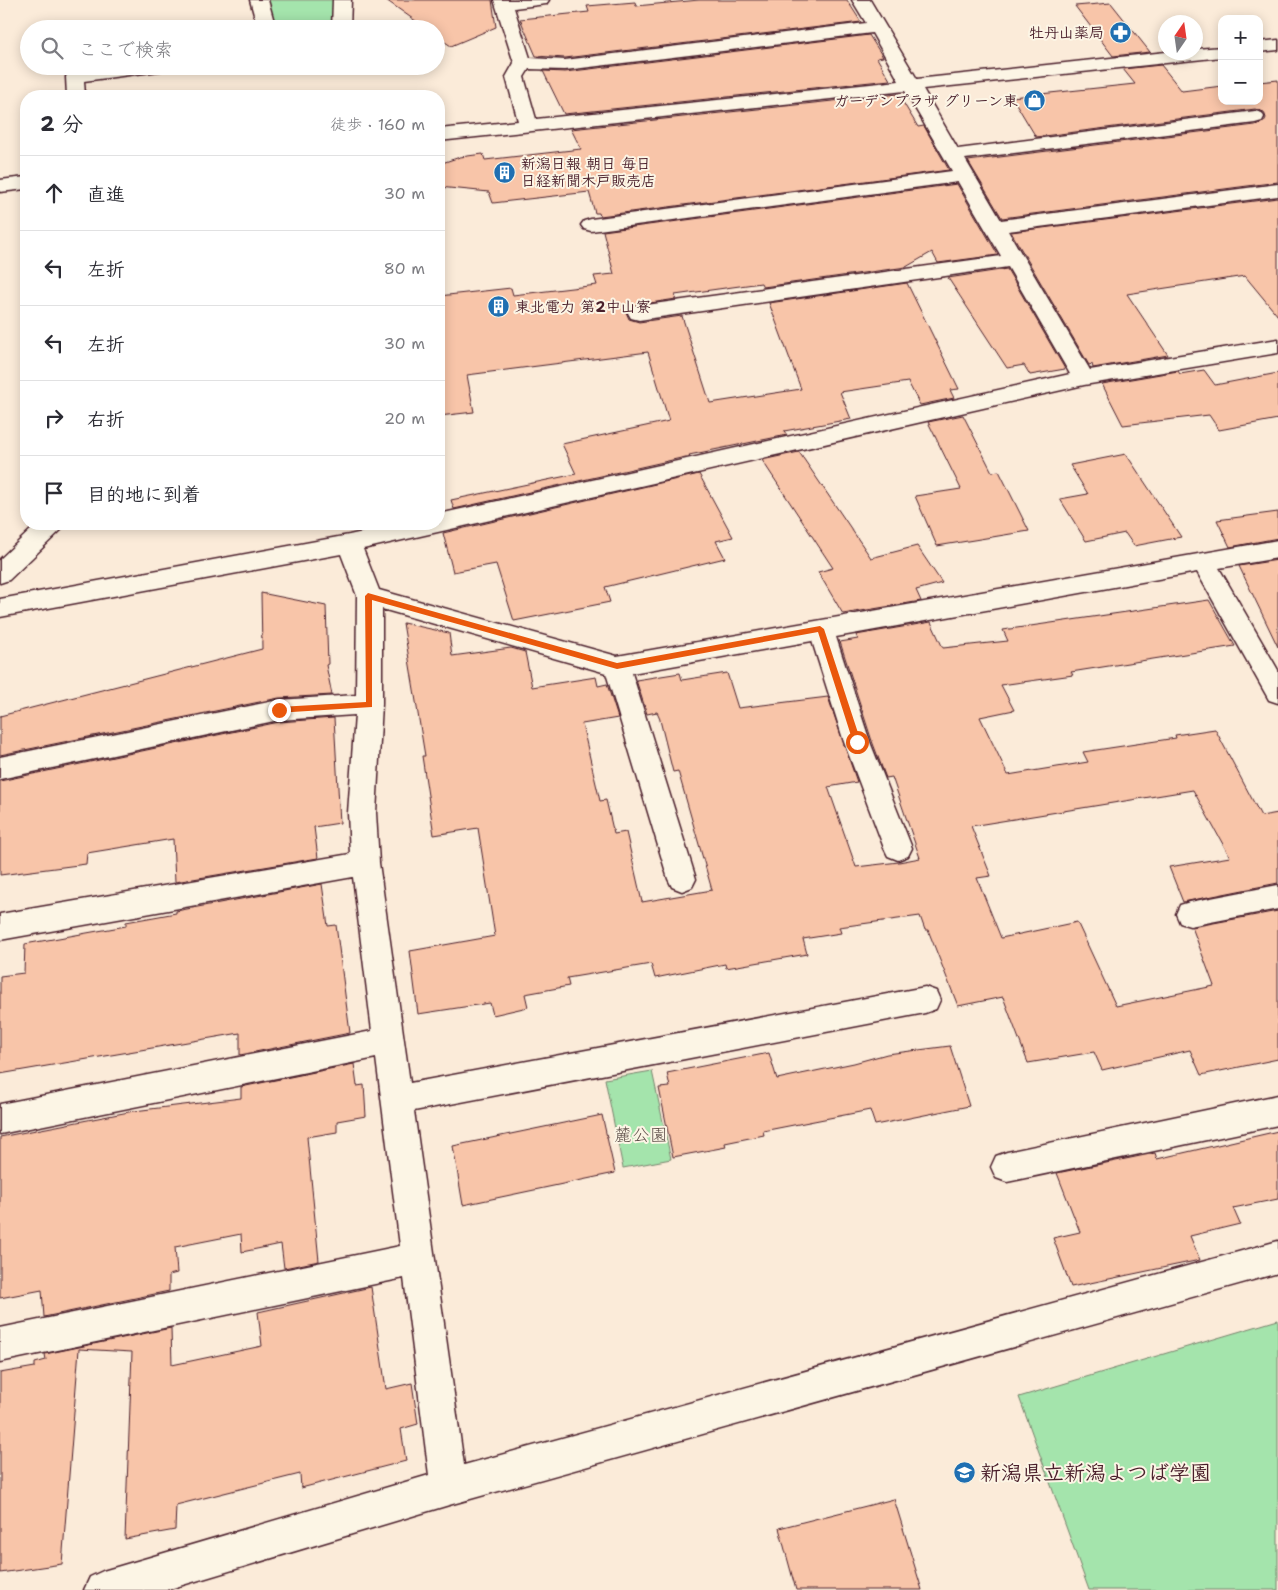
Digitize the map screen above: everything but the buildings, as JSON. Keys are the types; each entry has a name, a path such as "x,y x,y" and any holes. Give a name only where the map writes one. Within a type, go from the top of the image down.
{"street":[{"path":"258,0 264,20"},
{"path":"341,20 342,0"},
{"path":"529,126 515,77 523,63 504,2 540,0"},
{"path":"861,0 1084,378"},
{"path":"523,63 565,65 878,27"},
{"path":"1263,47 1278,45"},
{"path":"445,134 1218,52"},
{"path":"76,90 75,77 90,75"},
{"path":"953,154 1255,117"},
{"path":"591,225 965,175"},
{"path":"0,186 20,184"},
{"path":"995,227 1278,190"},
{"path":"639,313 1015,260"},
{"path":"445,522 1084,378 1278,346"},
{"path":"0,574 46,530"},
{"path":"0,608 349,544 411,530"},
{"path":"349,544 368,596 370,704 362,813 364,863 449,1487"},
{"path":"368,596 617,666 1278,549"},
{"path":"1203,561 1278,693"},
{"path":"820,629 857,742 898,848"},
{"path":"617,666 682,879"},
{"path":"0,768 279,710 370,704"},
{"path":"0,927 364,863"},
{"path":"1190,914 1278,896"},
{"path":"397,1100 925,1000"},
{"path":"0,1119 389,1042"},
{"path":"1007,1167 1278,1110"},
{"path":"103,1590 449,1487 1278,1257"},
{"path":"0,1345 418,1259"}],"green space":[{"path":"265,0 334,0 333,20 270,20"},
{"name":"麓公園","path":"652,1071 671,1159 623,1168 605,1079"},
{"path":"1278,1320 1278,1590 1089,1590 1019,1397"}],"place":[{"name":"牡丹山薬局","path":"1120,33"},
{"name":"ガーデンプラザ グリーン東","path":"1034,101"},
{"name":"新潟日報 朝日 毎日 日経新聞木戸販売店","path":"505,173"},
{"name":"東北電力 第2中山寮","path":"499,307"},
{"name":"新潟県立新潟よつば学園","path":"964,1473"}],"route":[{"path":"279,710 370,704 368,596 617,666 820,629 857,742"}]}
